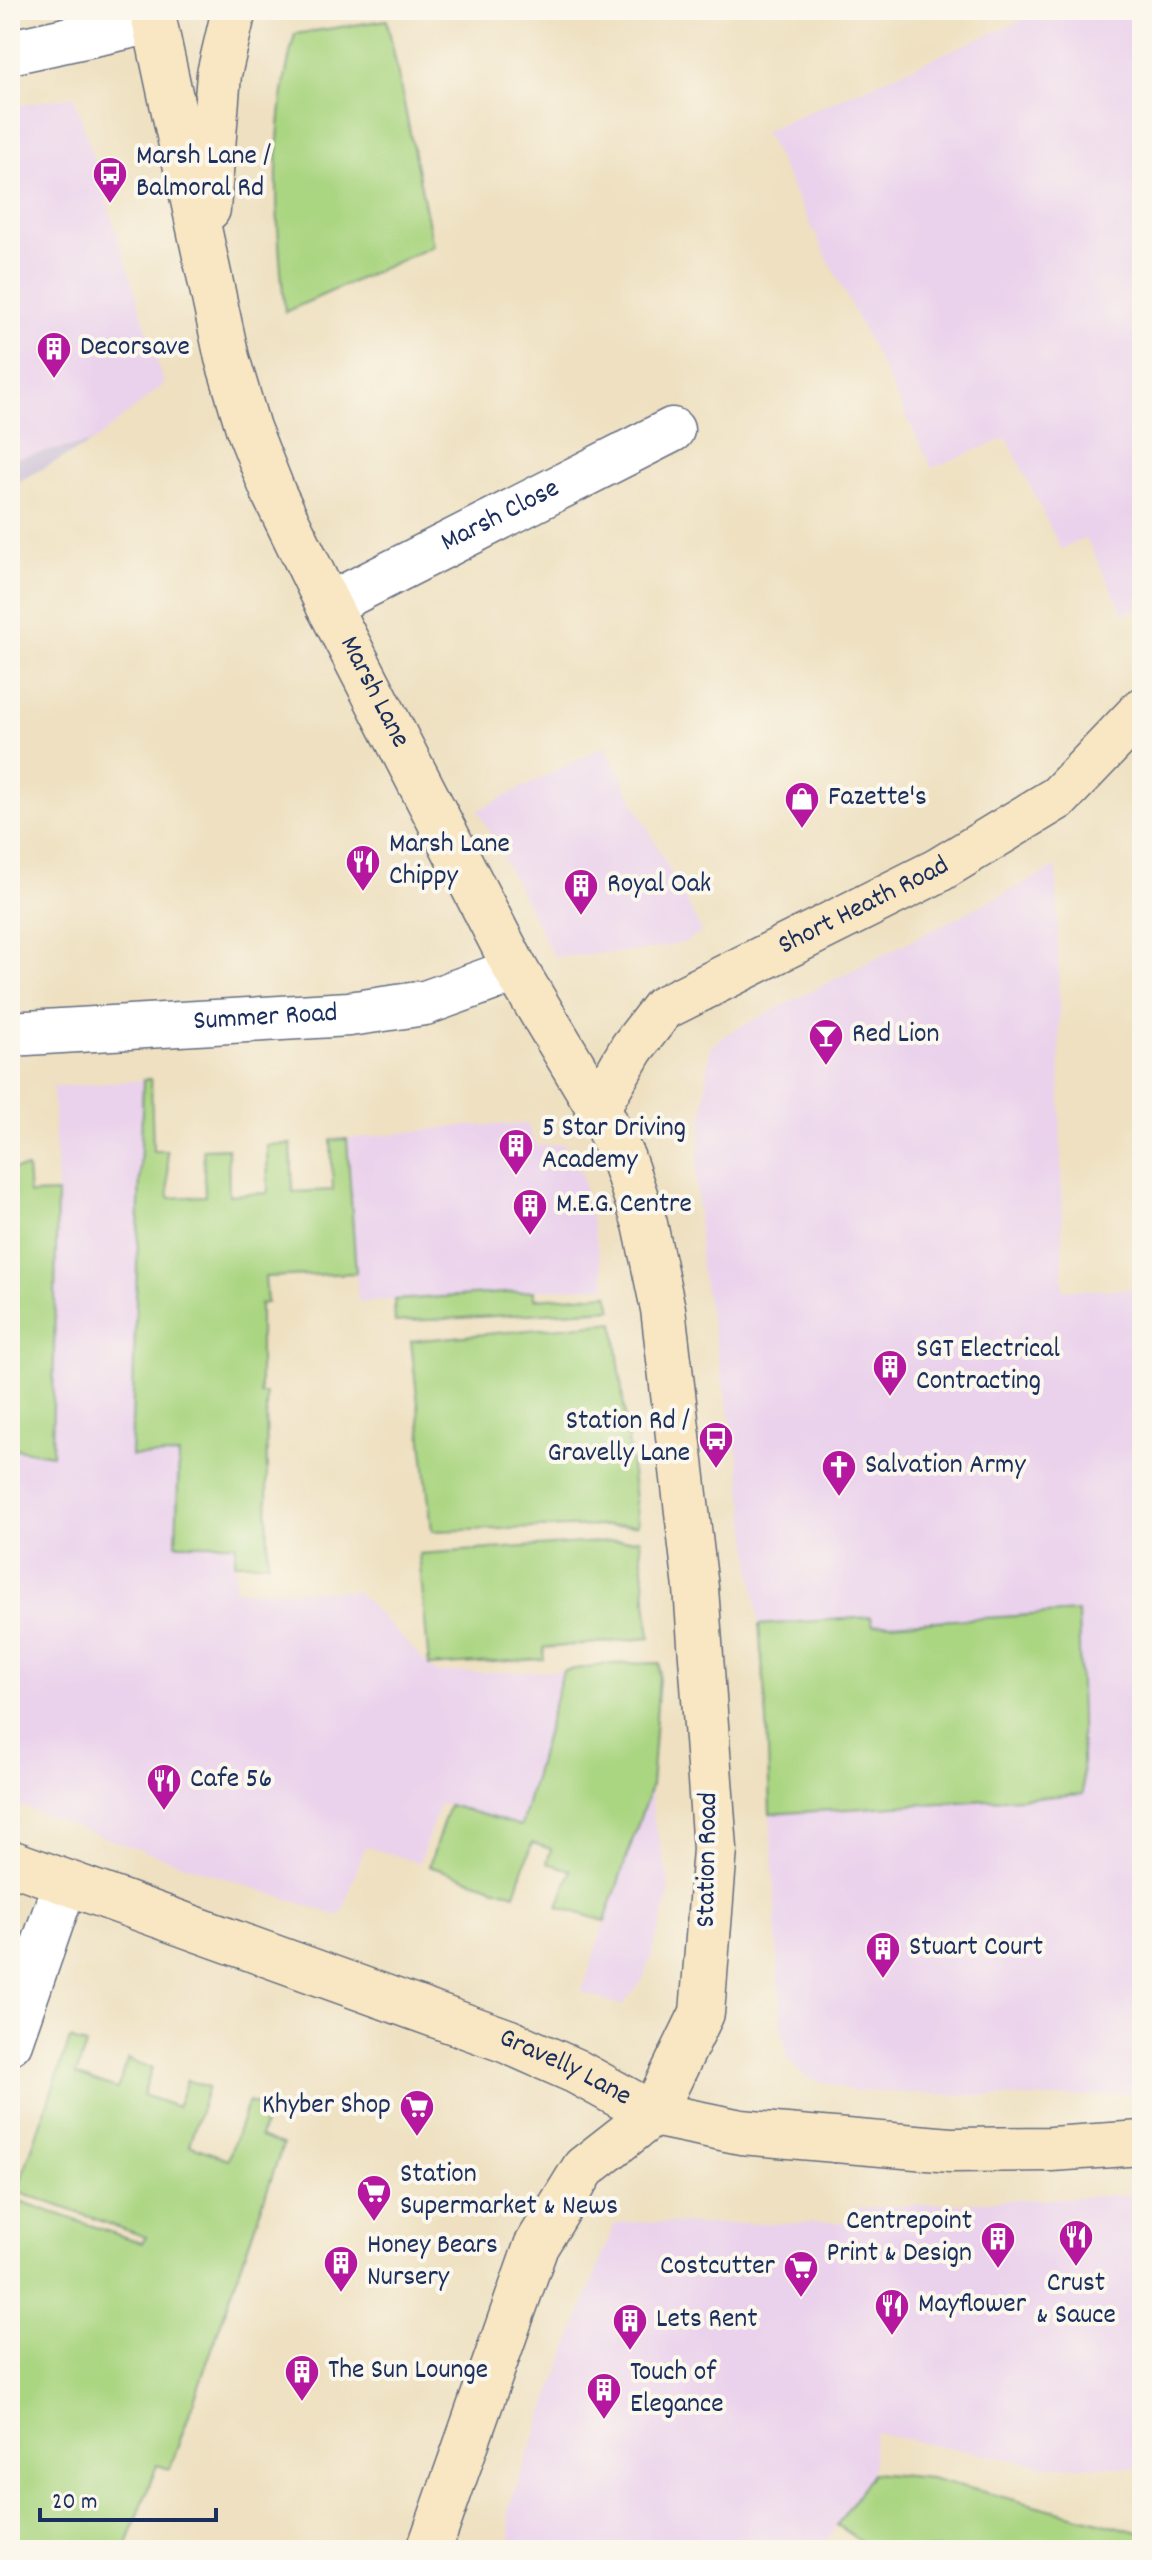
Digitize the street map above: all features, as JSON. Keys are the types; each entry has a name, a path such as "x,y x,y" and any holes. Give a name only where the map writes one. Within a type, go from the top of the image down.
{"main road":[{"name":"Marsh Lane","path":"204,255 219,74 234,10"},
{"name":"Marsh Lane","path":"153,16 227,358 248,428 274,494 516,970 598,1107"},
{"name":"Short Heath Road","path":"598,1107 632,1048 663,1008 937,871 1059,797 1142,710"},
{"name":"Station Road","path":"429,2550 536,2246 584,2168 653,2114 702,2013 715,1849 696,1588 656,1268 623,1159 598,1107"},
{"name":"Gravelly Lane","path":"10,1862 507,2041 575,2071 653,2114 741,2132 951,2150 1051,2149 1142,2143"}],"street":[{"path":"10,52 153,16"},
{"name":"Marsh Close","path":"328,605 672,430"},
{"name":"Summer Road","path":"10,1034 349,1014 425,1003 516,970"},
{"path":"10,2042 65,1883"}],"shaded area":[{"path":"1045,10 1142,10 1142,604 1124,615 1086,538 1061,550 1007,438 932,468 764,131"},
{"path":"74,96 164,384 93,442 10,459 10,107"},
{"path":"93,442 10,486 10,459"},
{"path":"605,746 702,932 683,943 641,951 554,957 478,810"},
{"path":"1057,867 1063,1290 1142,1289 1142,2093 1046,2098 854,2091 805,2077 788,2060 782,2030 770,1814 1083,1794 1078,1612 872,1625 871,1617 759,1625 739,1462 701,1270 696,1176 710,1048 728,1033"},
{"path":"143,1080 131,1456 179,1454 176,1543 236,1544 235,1590 356,1591 436,1673 563,1671 521,1826 440,1803 419,1863 365,1846 342,1914 335,1915 108,1839 10,1802 10,1448 52,1454 57,1193 53,1087"},
{"path":"527,1124 537,1146 564,1144 581,1172 606,1286 358,1302 347,1139 462,1126"},
{"path":"651,1786 653,1817 668,1878 669,1897 645,1976 622,2006 582,1992"},
{"path":"1142,2194 1142,2467 1045,2466 874,2433 872,2473 821,2550 528,2550 511,2539 508,2509 614,2225 624,2222 849,2222 849,2208"}],"green space":[{"path":"387,20 433,246 285,312 277,208 278,138 281,103 295,34"},
{"path":"151,1079 153,1151 167,1151 169,1198 205,1196 203,1149 228,1148 229,1195 268,1193 267,1145 291,1144 293,1192 333,1190 331,1140 347,1139 356,1273 265,1277 267,1303 260,1304 260,1394 266,1394 268,1563 235,1563 236,1544 176,1544 179,1455 131,1456 143,1080"},
{"path":"27,1168 29,1194 57,1193 52,1455 10,1448 10,1169"},
{"path":"534,1291 534,1299 608,1294 612,1309 395,1322 394,1300"},
{"path":"614,1322 638,1525 432,1531 411,1341"},
{"path":"640,1539 650,1638 544,1648 544,1659 429,1666 419,1554"},
{"path":"1078,1612 1083,1794 770,1814 767,1721 759,1625 871,1617 873,1625"},
{"path":"660,1663 651,1786 605,1921 558,1907 571,1870 547,1863 551,1849 532,1843 515,1894 429,1866 449,1805 521,1826 563,1671 607,1664"},
{"path":"70,2039 86,2045 76,2075 117,2089 128,2059 152,2068 143,2095 177,2107 187,2080 208,2087 189,2145 228,2159 248,2102 269,2109 260,2137 283,2145 170,2469 157,2465 125,2550 10,2550 10,2209 14,2199 142,2243 146,2237 17,2191"},
{"path":"872,2473 930,2478 1142,2533 1142,2550 875,2550 837,2525"}],"place":[{"name":"Marsh Lane / Balmoral Rd","path":"110,205"},
{"name":"Decorsave","path":"54,380"},
{"name":"Fazette's","path":"802,830"},
{"name":"Marsh Lane Chippy","path":"363,893"},
{"name":"Royal Oak","path":"581,917"},
{"name":"Red Lion","path":"826,1067"},
{"name":"5 Star Driving Academy","path":"516,1177"},
{"name":"M.E.G. Centre","path":"530,1237"},
{"name":"SGT Electrical Contracting","path":"890,1398"},
{"name":"Station Rd / Gravelly Lane","path":"716,1470"},
{"name":"Salvation Army","path":"839,1498"},
{"name":"Cafe 56","path":"164,1812"},
{"name":"Stuart Court","path":"883,1980"},
{"name":"Khyber Shop","path":"417,2138"},
{"name":"Station Supermarket & News","path":"374,2223"},
{"name":"Crust & Sauce","path":"1076,2268"},
{"name":"Centrepoint Print & Design","path":"998,2270"},
{"name":"Honey Bears Nursery","path":"341,2294"},
{"name":"Costcutter","path":"801,2299"},
{"name":"Mayflower","path":"892,2337"},
{"name":"Lets Rent","path":"630,2352"},
{"name":"The Sun Lounge","path":"302,2403"},
{"name":"Touch of Elegance","path":"604,2421"}]}
